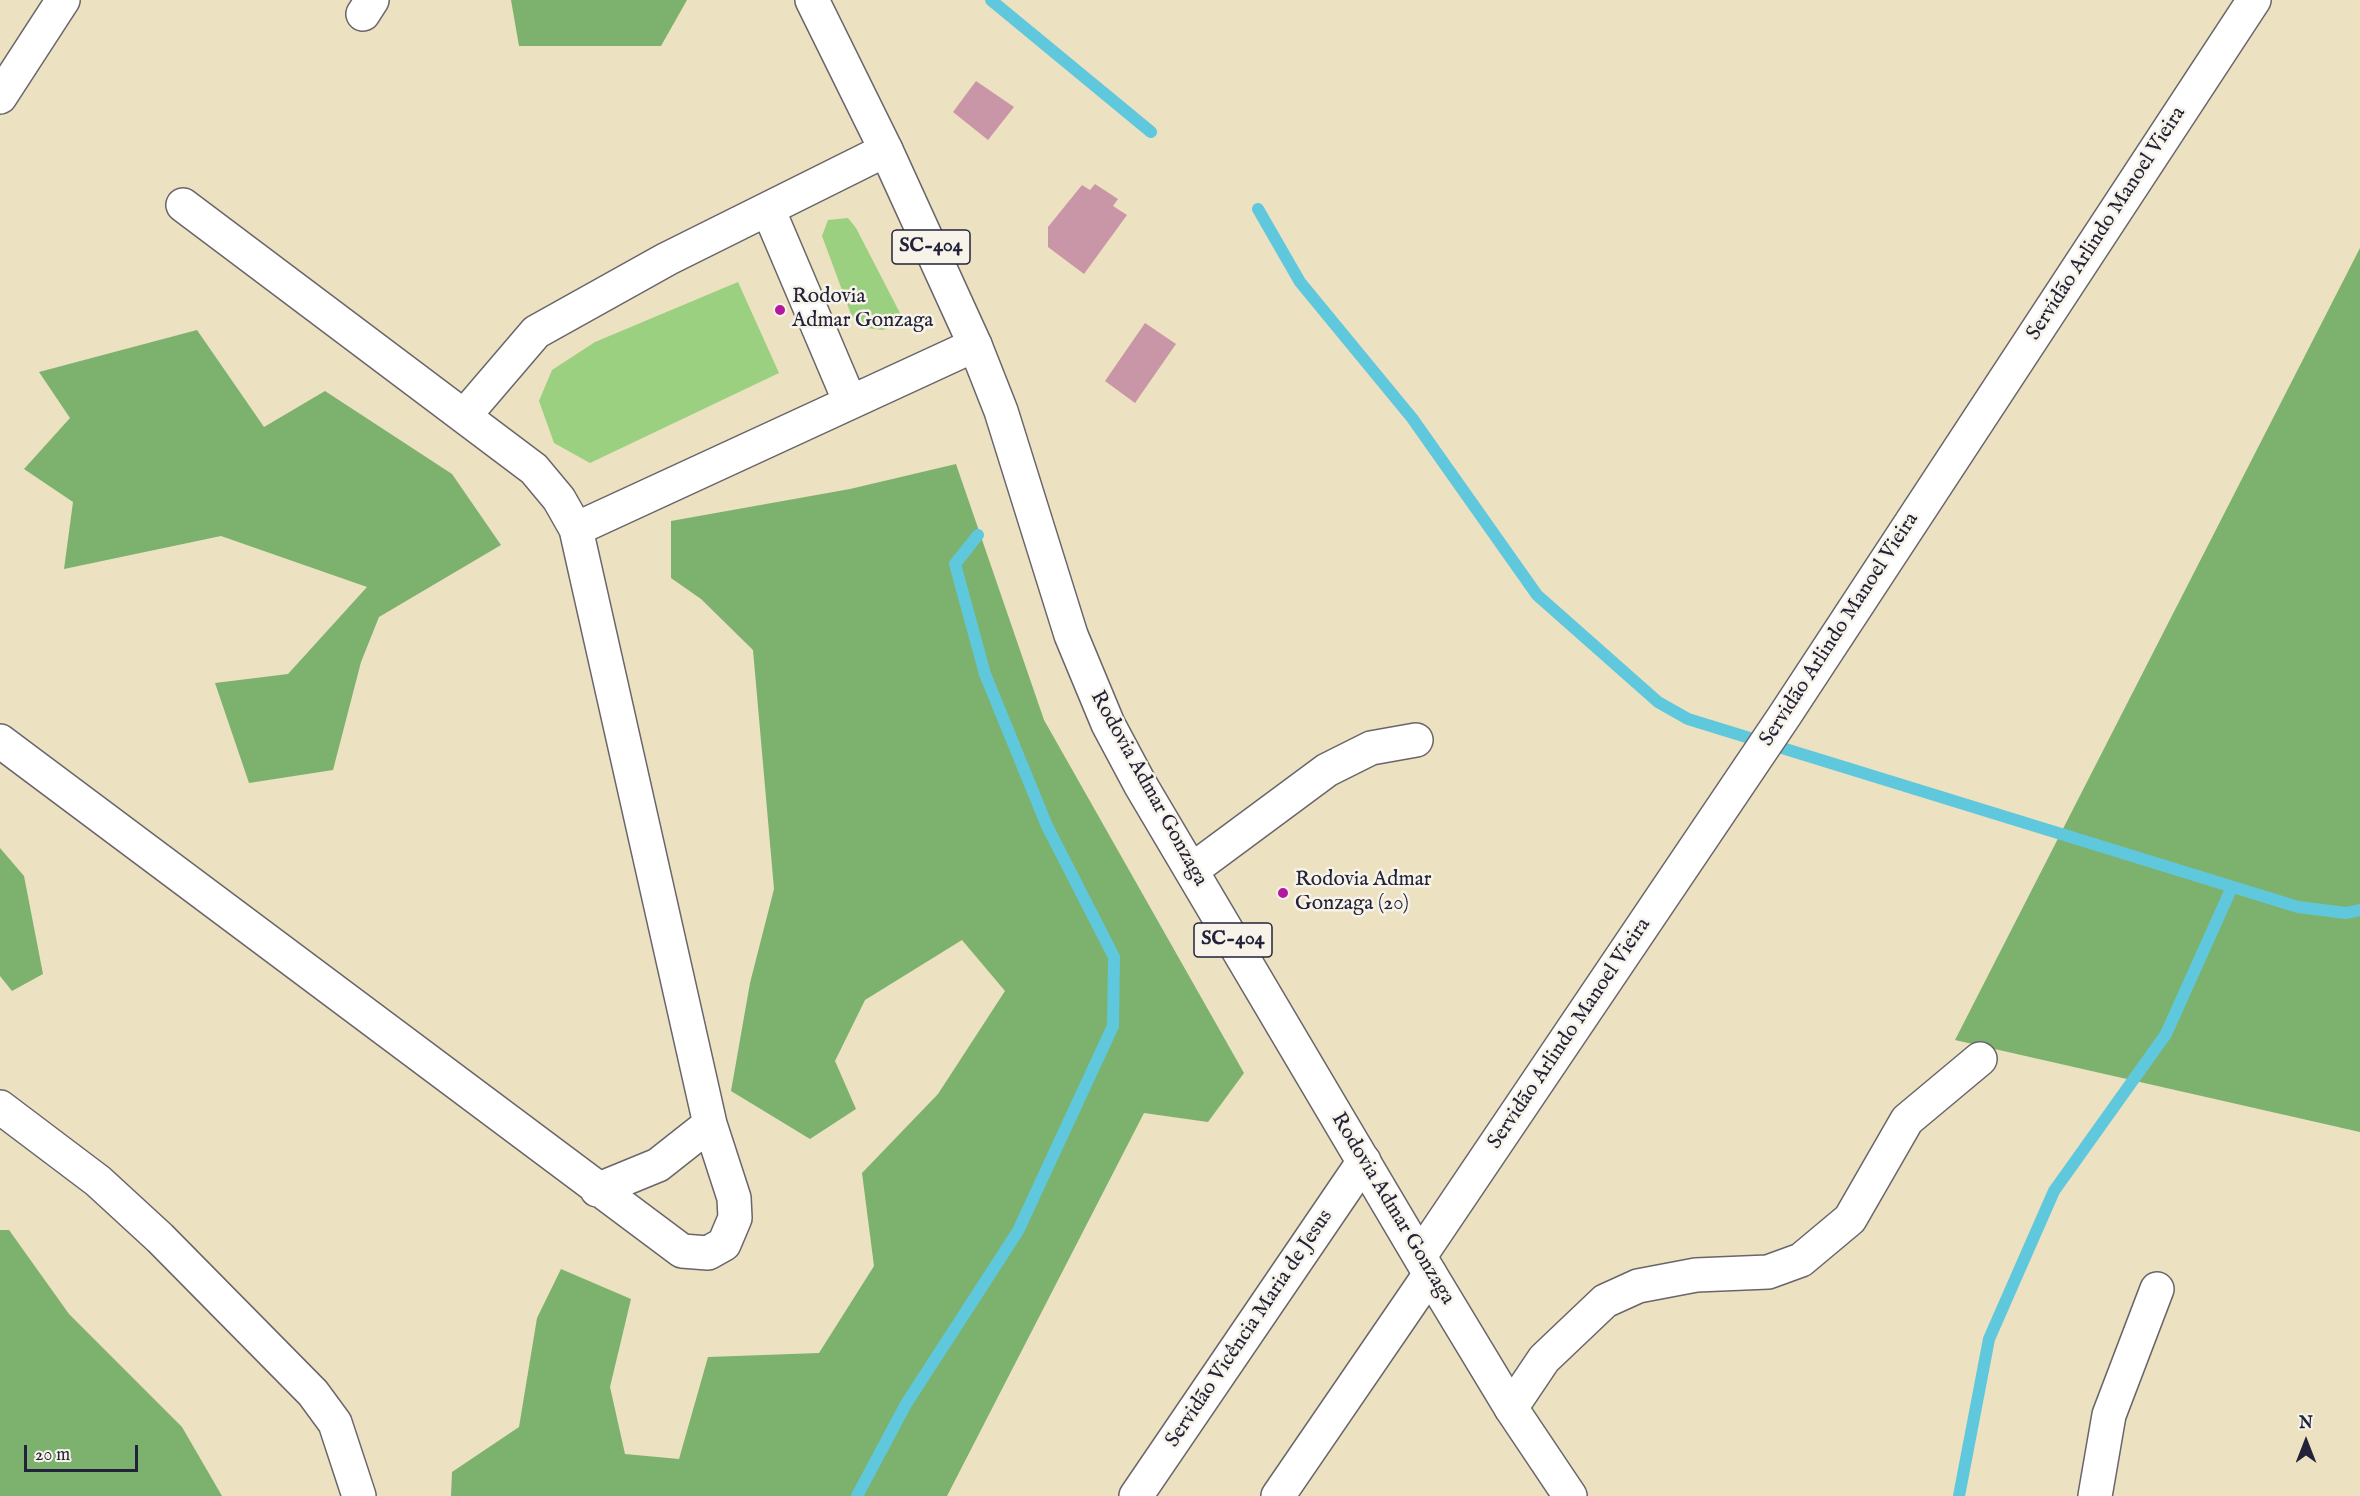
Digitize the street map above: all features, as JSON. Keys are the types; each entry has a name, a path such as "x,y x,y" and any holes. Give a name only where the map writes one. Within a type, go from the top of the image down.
{"street":[{"path":"0,97 63,0"},
{"name":"Rodovia Admar Gonzaga","path":"812,0 886,150 975,345 998,403 1054,585 1090,684 1140,784 1511,1408 1570,1496"},
{"name":"Servidão Arlindo Manoel Vieira","path":"1278,1496 1425,1265 1732,793 2254,0"},
{"path":"465,415 536,332 667,259 886,150"},
{"path":"0,741 681,1251 708,1252 724,1244 735,1218 734,1198 710,1124 576,529 559,499 534,469 183,205"},
{"path":"768,209 850,402"},
{"path":"576,529 975,345"},
{"path":"1192,870 1327,770 1371,748 1416,740"},
{"path":"1511,1408 1544,1359 1605,1301 1638,1286 1696,1275 1768,1272 1801,1260 1850,1219 1907,1120 1980,1059"},
{"path":"0,1107 98,1181 160,1238 313,1393 335,1423 359,1496"},
{"path":"597,1190 658,1165 710,1124"},
{"name":"Servidão Vicência Maria de Jesus","path":"1136,1496 1364,1161"},
{"path":"2095,1496 2109,1414 2157,1289"}],"green space":[{"path":"511,0 687,0 661,46 519,46"},
{"path":"848,218 856,228 902,317 895,326 883,330 866,328 852,317 822,236 828,220"},
{"path":"2360,248 2360,1132 1955,1040"},
{"path":"738,282 779,373 590,463 554,443 539,401 552,370 595,342"},
{"path":"197,330 264,427 325,391 452,474 501,545 379,617 361,662 333,770 249,783 215,683 288,674 367,587 221,536 64,569 73,502 24,469 70,418 39,372"},
{"path":"956,464 1044,720 1244,1073 1208,1122 1144,1113 947,1496 451,1496 452,1472 519,1427 537,1318 561,1269 631,1299 610,1387 625,1454 679,1459 708,1357 819,1353 874,1266 862,1173 938,1094 1005,991 962,940 865,1000 835,1061 856,1109 810,1139 731,1091 750,983 774,889 753,650 701,599 671,578 671,521 850,489"},
{"path":"0,848 24,876 43,974 12,991 0,976"},
{"path":"0,1230 9,1230 69,1314 182,1427 222,1496 0,1496"}],"building":[{"path":"976,81 1014,107 988,140 953,112"},
{"path":"1095,184 1118,199 1113,206 1127,215 1084,274 1048,247 1048,227 1082,185 1090,190"},
{"path":"1145,323 1176,344 1135,403 1105,381"}],"waterway":[{"path":"991,0 1151,132"},
{"path":"1258,209 1300,282 1412,418 1537,595 1658,702 1688,719 2298,907 2346,913 2360,910"},
{"path":"857,1496 906,1404 1018,1231 1113,1026 1114,957 1047,826 985,674 955,564 978,535"},
{"path":"1959,1496 1989,1339 2054,1191 2166,1034 2232,887"}],"place":[{"name":"Rodovia Admar Gonzaga","path":"780,310"},
{"name":"Rodovia Admar Gonzaga (20)","path":"1283,893"}]}
